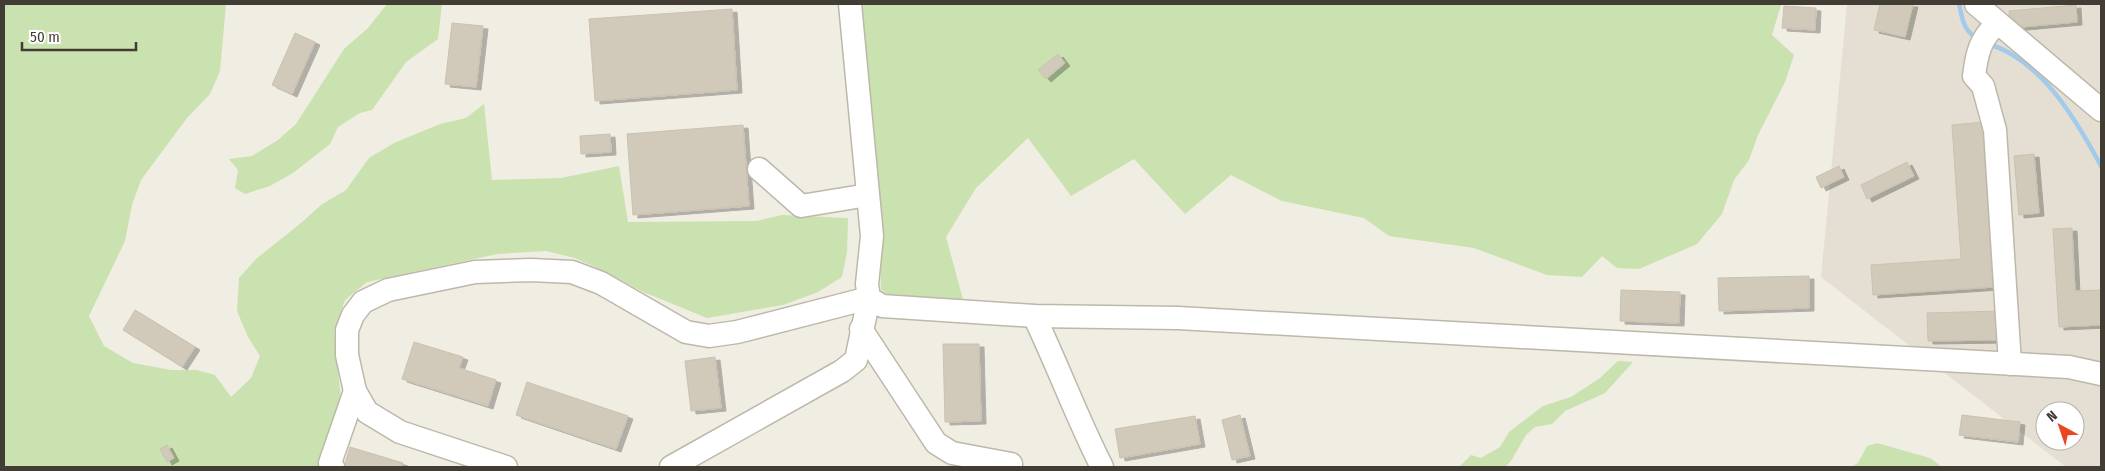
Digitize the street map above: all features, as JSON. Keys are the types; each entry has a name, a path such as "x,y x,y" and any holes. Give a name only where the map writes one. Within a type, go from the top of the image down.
{"street":[{"path":"671,467 842,371 856,360 869,298 867,284 872,236 850,4"},
{"path":"1976,4 2101,110"},
{"path":"1997,22 1978,50 1974,76 1983,86 1995,130 2010,364"},
{"path":"759,169 800,206 868,195"},
{"path":"506,467 400,432 366,412 355,391 347,354 347,330 353,315 363,302 388,290 475,272 531,270 572,272 601,283 686,332 709,336 746,330 869,298 882,306 1034,316 1178,318 2069,367 2101,374"},
{"path":"1034,316 1102,467"},
{"path":"861,329 936,443 952,453 1011,464"},
{"path":"333,467 330,464 355,391"}],"shaded area":[{"path":"1847,4 2101,4 2101,467 2066,467 2045,451 2085,451 2085,401 2035,401 2035,443 1821,277"}],"green space":[{"path":"4,4 226,4 220,71 210,94 187,118 141,180 132,205 125,241 89,316 104,346 133,363 171,370 197,370 215,375 231,397 251,378 260,356 248,337 237,311 239,278 256,259 321,205 346,190 369,158 394,143 440,124 466,118 484,104 492,180 561,178 619,166 628,222 756,221 782,215 848,218 847,252 842,277 818,292 783,305 707,318 641,291 575,258 546,251 497,254 367,282 345,300 334,332 341,399 319,467 4,467"},
{"path":"387,4 442,4 438,39 406,62 372,110 360,113 338,127 330,144 293,173 270,186 245,194 235,188 238,170 229,159 252,156 278,140 296,124 344,49 368,28"},
{"path":"859,4 1798,4 1781,5 1772,35 1794,55 1785,82 1758,135 1749,160 1734,180 1722,214 1697,244 1639,269 1617,268 1602,256 1582,277 1547,275 1474,248 1389,236 1364,218 1282,201 1231,175 1185,214 1134,159 1071,196 1028,138 976,188 946,237 964,303 892,300 881,289 879,231"},
{"path":"1618,361 1633,362 1605,393 1565,411 1552,424 1535,427 1526,435 1511,461 1505,467 1459,467 1471,455 1481,458 1500,447 1509,432 1543,406 1571,397 1600,378"},
{"path":"1877,443 1930,458 1942,467 1851,467 1858,463 1867,446"}],"building":[{"path":"1880,4 1913,4 1905,37 1874,30"},
{"path":"2076,5 2077,22 2011,28 2009,11"},
{"path":"1784,6 1816,8 1815,30 1782,28"},
{"path":"732,9 737,90 595,101 589,19"},
{"path":"452,23 483,26 476,87 445,84"},
{"path":"295,33 315,42 292,94 272,85"},
{"path":"1058,54 1065,63 1046,79 1038,70"},
{"path":"1984,122 1995,287 1873,295 1871,265 1961,259 1952,125"},
{"path":"743,125 749,206 633,215 627,134"},
{"path":"610,134 611,152 581,154 580,136"},
{"path":"2034,154 2039,213 2019,215 2014,156"},
{"path":"1907,162 1914,176 1867,199 1861,185"},
{"path":"1839,166 1844,177 1821,188 1816,177"},
{"path":"2072,228 2075,291 2101,290 2101,325 2059,327 2053,229"},
{"path":"1809,276 1809,308 1719,311 1718,278"},
{"path":"1621,290 1680,292 1679,323 1620,321"},
{"path":"135,310 195,347 182,367 123,330"},
{"path":"1999,311 1999,340 1928,341 1927,313"},
{"path":"414,342 463,357 459,368 496,380 488,406 402,379"},
{"path":"943,344 979,344 981,421 945,422"},
{"path":"715,357 721,408 691,411 685,361"},
{"path":"527,382 628,416 616,449 516,415"},
{"path":"1240,415 1250,456 1232,460 1222,420"},
{"path":"1962,415 2020,422 2018,442 1959,435"},
{"path":"1195,416 1200,444 1120,458 1115,429"},
{"path":"167,445 174,458 167,462 160,449"},
{"path":"350,447 403,463 402,467 344,467"}],"waterway":[{"path":"1959,4 1965,26 1975,37"},
{"path":"1988,44 2007,51 2024,63 2055,93 2081,130 2101,166"}]}
